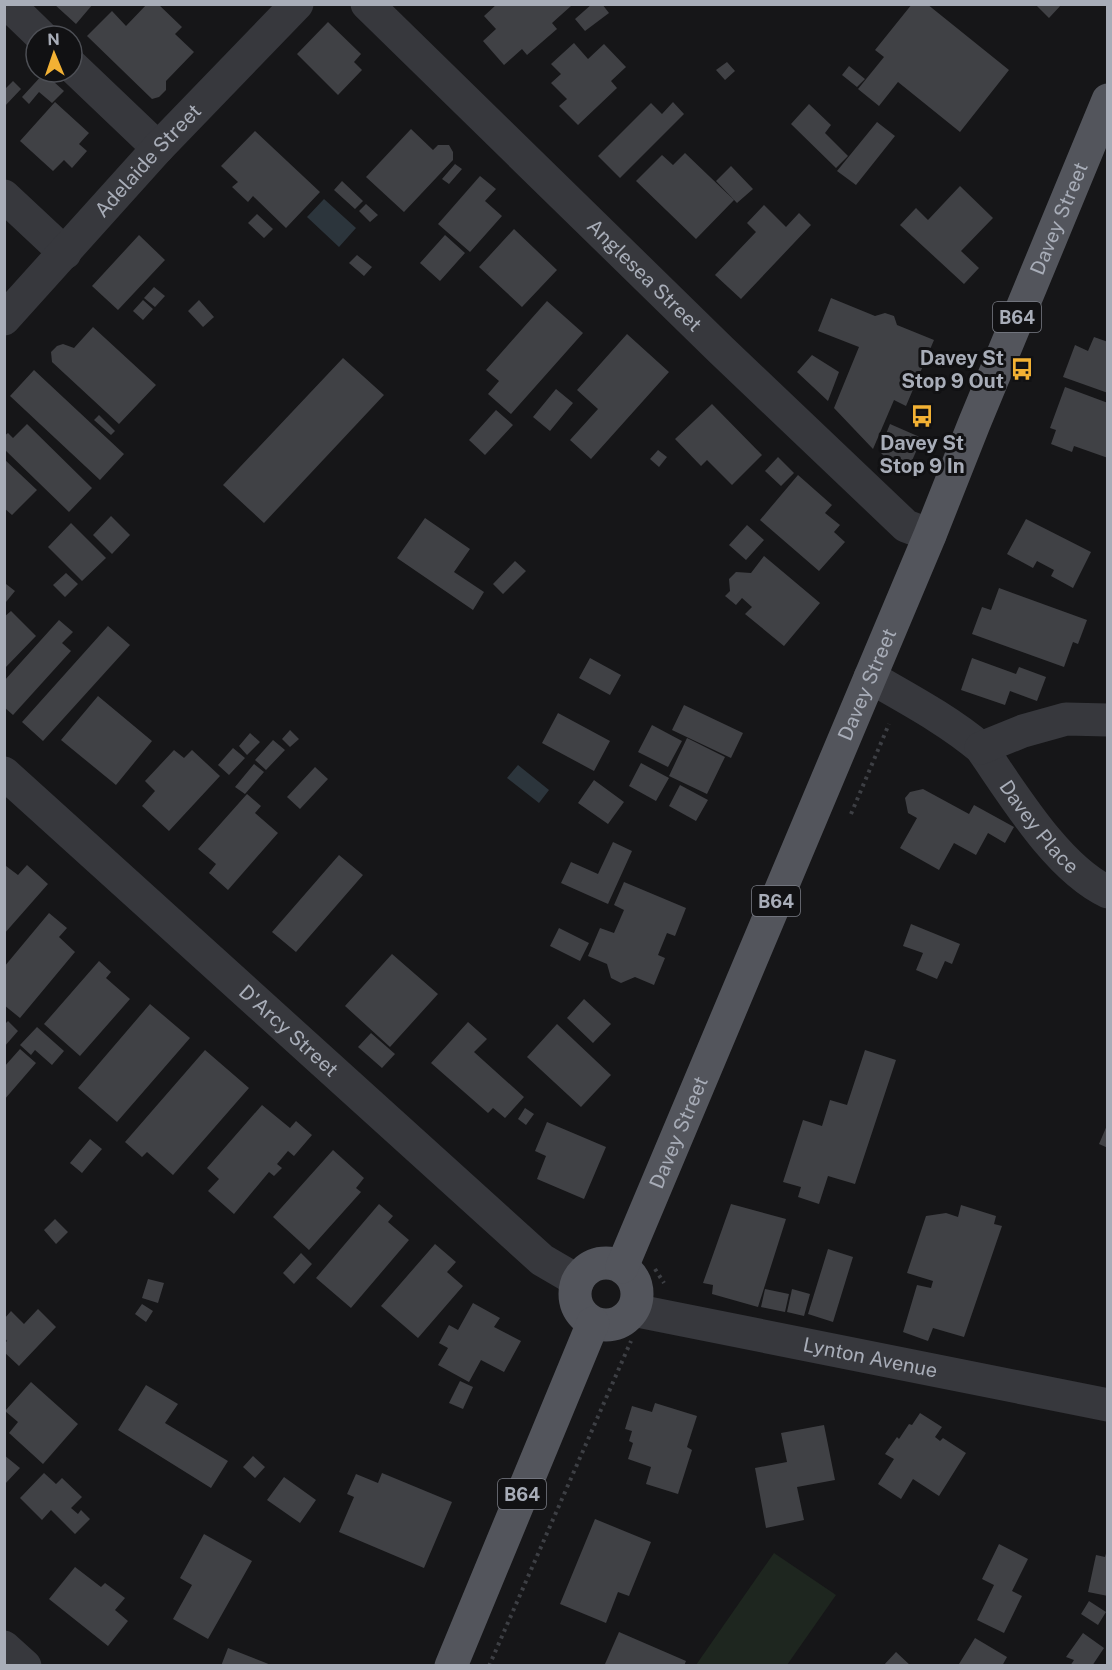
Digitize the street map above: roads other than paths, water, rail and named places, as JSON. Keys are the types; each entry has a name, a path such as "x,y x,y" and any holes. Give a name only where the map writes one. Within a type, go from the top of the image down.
{"main road":[{"name":"Davey Street","path":"622,1267 930,535 1107,100"},
{"path":"612,1263 622,1267 630,1274 637,1291 634,1322 602,1325 593,1323 579,1309 575,1300 578,1281 592,1266 612,1263"},
{"name":"B64","path":"451,1665 593,1323"}],"street":[{"path":"8,4 29,24"},
{"name":"Adelaide Street","path":"4,319 158,148 297,4"},
{"name":"Anglesea Street","path":"367,4 721,350 906,526 930,535"},
{"path":"84,77 158,148"},
{"path":"4,196 65,253"},
{"name":"Davey Place","path":"870,677 923,708 981,748 1059,854 1095,886 1107,892"},
{"path":"981,748 1023,731 1066,719 1107,720"},
{"name":"D'Arcy Street","path":"4,773 542,1260 578,1281"},
{"name":"Lynton Avenue","path":"634,1322 1107,1405"},
{"path":"4,1647 26,1665"}],"place":[{"name":"Davey St Stop 9 Out","path":"1022,369"},
{"name":"Davey St Stop 9 In","path":"922,416"}]}
